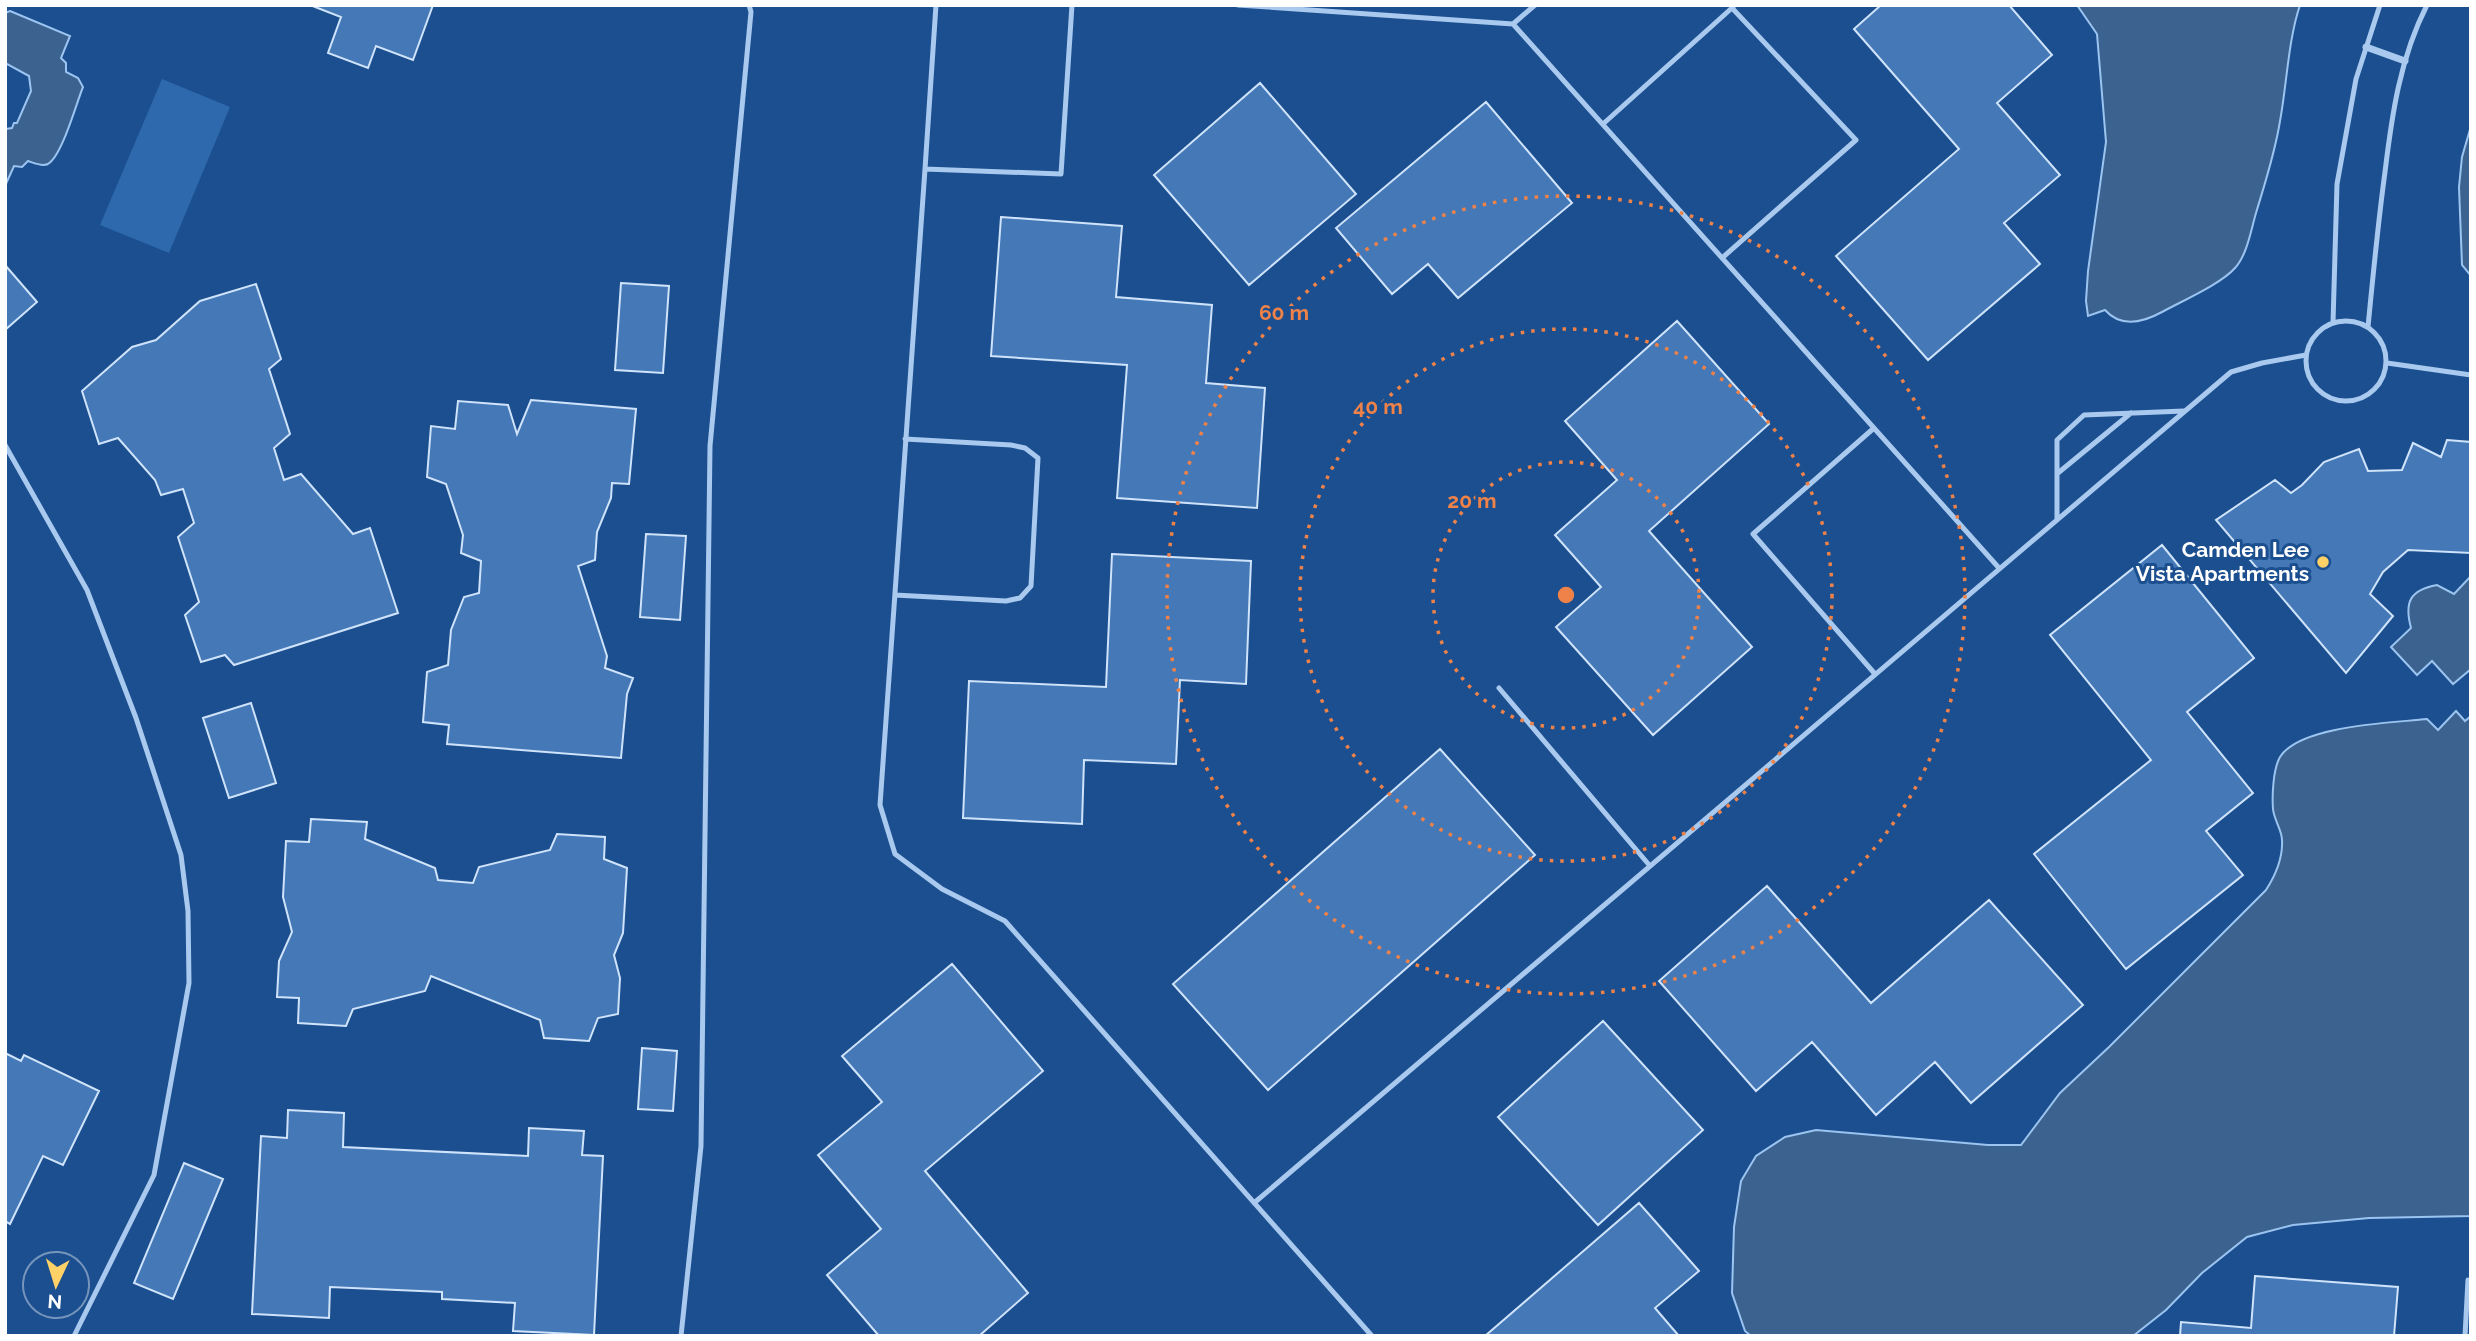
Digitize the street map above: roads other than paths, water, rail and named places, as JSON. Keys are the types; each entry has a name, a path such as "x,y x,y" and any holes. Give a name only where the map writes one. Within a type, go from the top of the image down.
{"street":[{"path":"2366,47 2405,61"}],"lane":[{"path":"681,1336 701,1146 710,446 750,26 749,5"},
{"path":"936,5 880,805 895,854 942,889 1005,921 1372,1336"},
{"path":"925,169 1061,174 1072,5"},
{"path":"1238,5 1513,24 1999,568"},
{"path":"1513,24 1535,5"},
{"path":"2333,323 2337,184 2356,79 2380,5"},
{"path":"2368,327 2392,113 2405,61 2417,24 2427,5"},
{"path":"1603,124 1733,6 1856,141 1722,258"},
{"path":"2347,320 2368,327 2379,337 2385,349 2387,363 2382,381 2373,392 2361,399 2347,402 2333,400 2321,393 2312,382 2307,369 2306,355 2311,341 2320,330 2333,323 2347,320"},
{"path":"1254,1203 2231,372 2306,355"},
{"path":"2387,363 2471,375"},
{"path":"2057,519 2057,440 2084,415 2184,411"},
{"path":"2058,473 2131,413"},
{"path":"1874,428 1753,534 1875,674"},
{"path":"895,595 1006,601 1020,597 1031,586 1038,458 1025,448 1011,444 905,439"},
{"path":"5,445 87,590 136,718 181,855 188,911 189,982 154,1175 74,1336"},
{"path":"1499,688 1650,866"},
{"path":"2465,1336 2468,1280"}],"place":[{"name":"Camden Lee Vista Apartments","path":"2323,562"}]}
